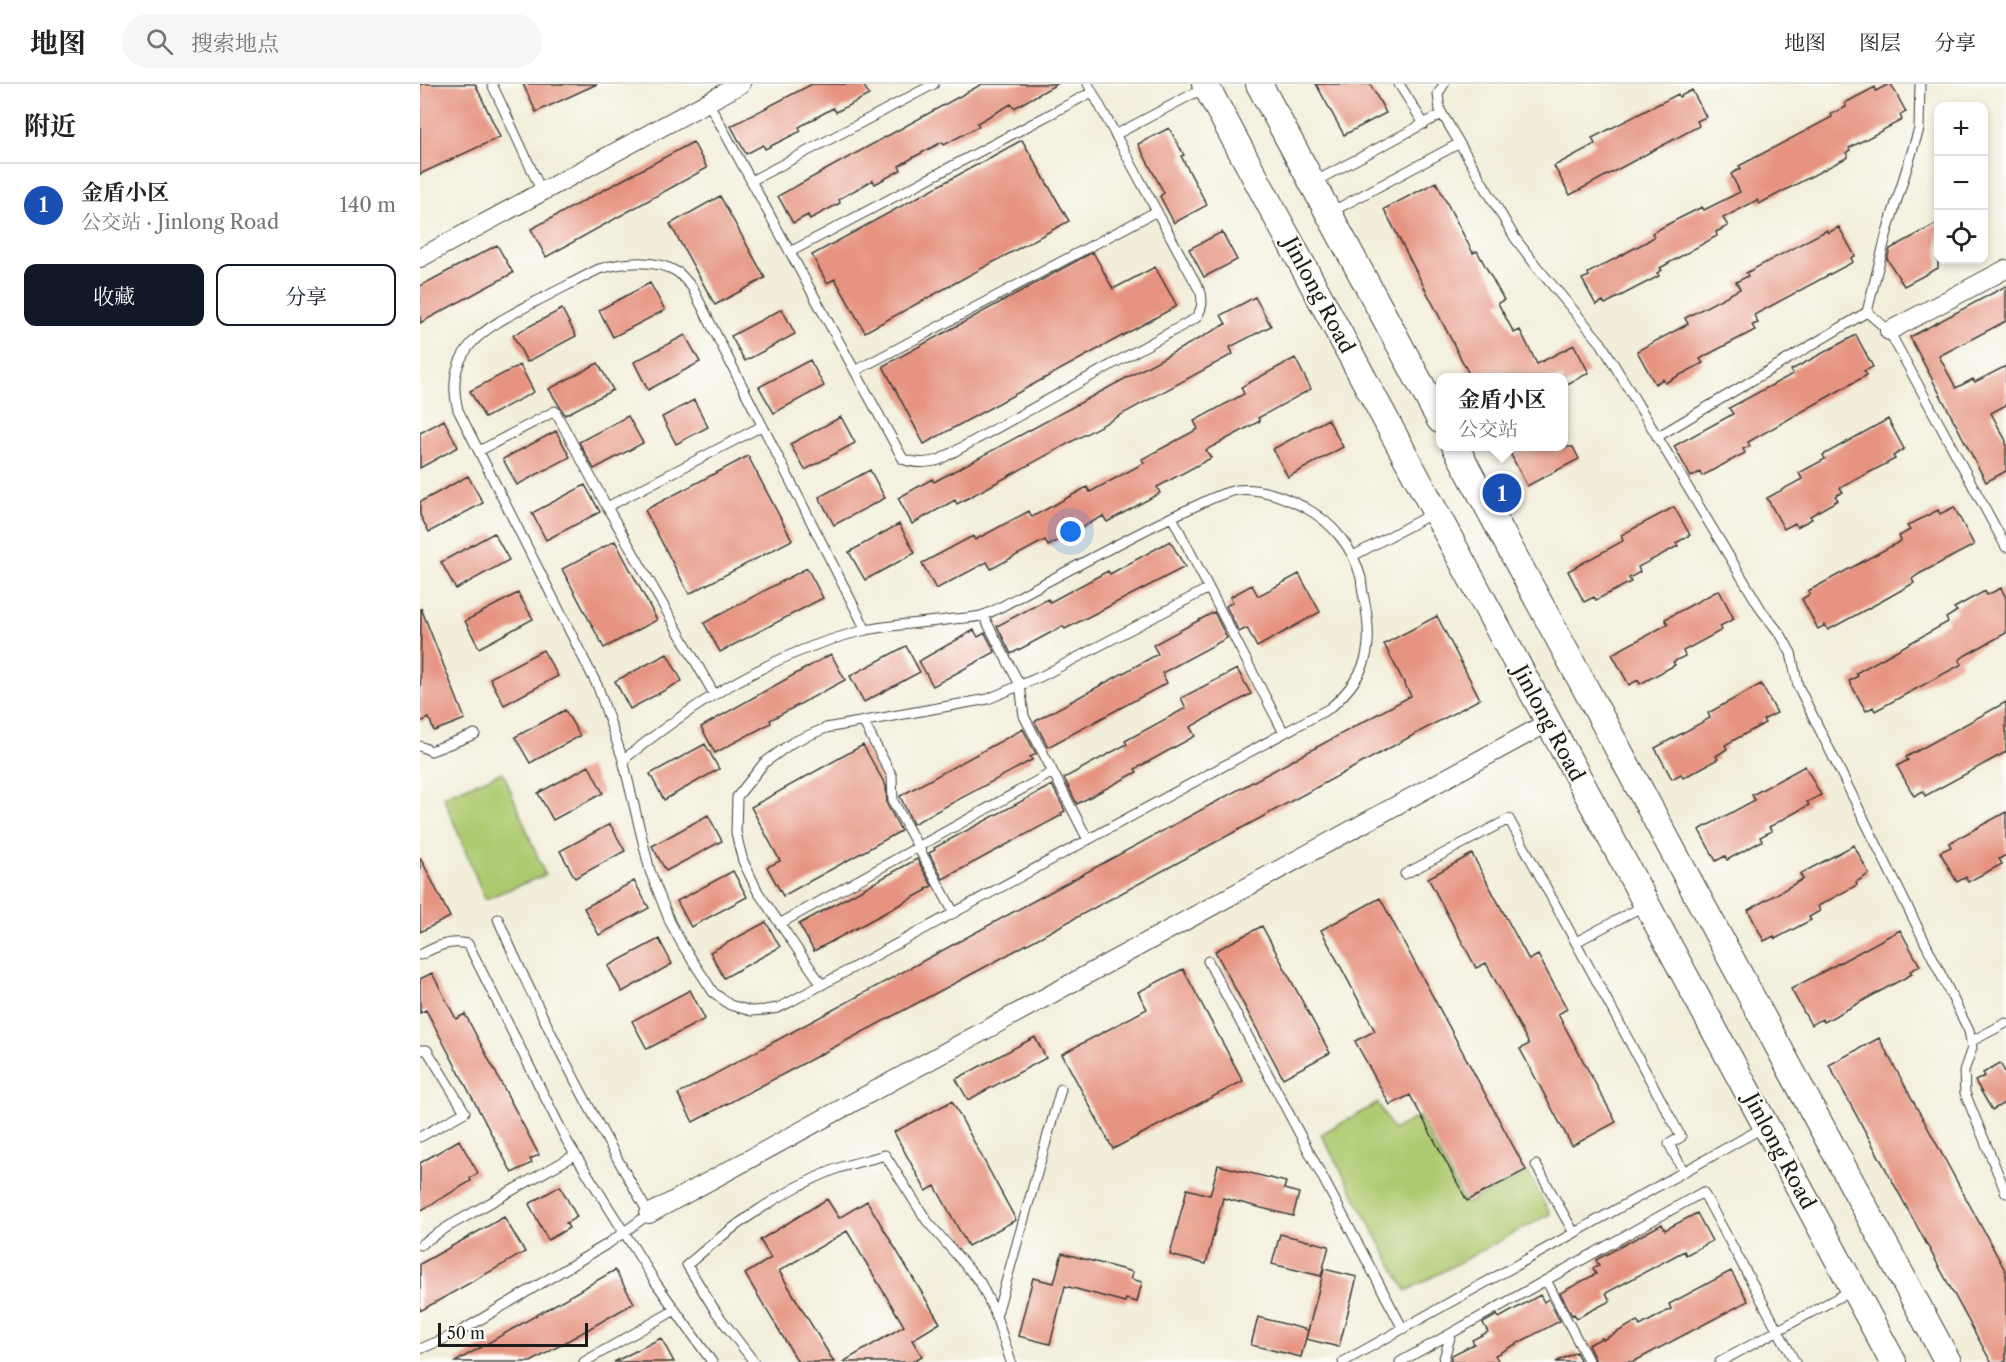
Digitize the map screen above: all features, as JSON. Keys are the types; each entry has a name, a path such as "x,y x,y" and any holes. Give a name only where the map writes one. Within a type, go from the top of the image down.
{"main road":[{"path":"1260,84 1436,413"},
{"name":"Jinlong Road","path":"1206,85 1893,1362"},
{"path":"1457,451 1948,1362"}],"street":[{"path":"420,258 741,84"},
{"path":"1889,331 2006,269"},
{"path":"649,1214 1549,722"}],"lane":[{"path":"492,84 542,192"},
{"path":"752,181 934,84"},
{"path":"1399,84 1424,124"},
{"path":"1444,84 1438,94 1442,114 1515,238 1601,343 1762,611 1781,635 1791,653 1798,687 1970,1031 1971,1054 1964,1071 1965,1093 2006,1192"},
{"path":"1657,437 1867,312 1887,232 1919,129 1920,84"},
{"path":"1115,135 1206,85"},
{"path":"708,102 903,459 916,463 939,460 1196,318 1203,304 1202,293 1090,88 790,252"},
{"path":"1313,183 1442,114"},
{"path":"1329,213 1458,144"},
{"path":"855,371 1157,211"},
{"path":"623,760 682,714 714,694 788,657 866,630 982,615 1172,517 1238,490 1263,491 1301,506 1315,513 1338,534 1353,556 1361,580 1369,626 1369,640 1362,668 1354,683 1344,697 1330,708 778,1008 765,1011 740,1009 713,992 683,946 659,897 642,844 623,760 598,687 458,410 455,399 455,377 468,348 489,326 599,268 629,262 645,263 680,274 692,287 866,630"},
{"path":"1867,312 1889,331 2006,547"},
{"path":"478,451 555,411 714,694"},
{"path":"607,507 762,426"},
{"path":"1353,556 1435,512"},
{"path":"1172,517 1284,733"},
{"path":"822,985 758,892 743,861 736,832 737,797 764,763 793,742 826,728 988,699 1042,676 1209,588"},
{"path":"982,615 1020,685 1024,716 1088,840"},
{"path":"864,723 892,776 893,801 954,913"},
{"path":"420,746 431,751 475,734"},
{"path":"781,923 1053,772"},
{"path":"1405,874 1509,819 1681,1137 1669,1144 1684,1172"},
{"path":"1576,942 1647,904"},
{"path":"420,1349 456,1334 624,1233 649,1214 580,1093 528,988 498,919"},
{"path":"420,955 442,944 456,942 468,944 575,1155 624,1233 712,1362"},
{"path":"1208,961 1403,1329"},
{"path":"1972,1041 2006,1023"},
{"path":"420,1050 427,1050 465,1112 420,1137"},
{"path":"996,1317 1061,1089"},
{"path":"1343,1362 1766,1126"},
{"path":"420,1245 449,1226 575,1155"},
{"path":"754,1362 716,1312 687,1264 717,1239 777,1198 837,1169 885,1155 927,1221 980,1282 996,1317 1011,1362"},
{"path":"1536,1165 1574,1233"},
{"path":"1400,1362 1702,1192 1795,1362"},
{"path":"1546,1280 1590,1362"},
{"path":"1720,1362 1854,1289"},
{"path":"584,1362 675,1310"},
{"path":"1443,1362 1451,1334"}],"green space":[{"path":"503,772 545,875 485,899 443,796"},
{"path":"1378,1103 1393,1130 1419,1116 1466,1204 1528,1172 1550,1214 1406,1291 1321,1134"}],"building":[{"path":"420,84 475,84 500,137 420,174"},
{"path":"523,84 597,84 536,112"},
{"path":"812,84 863,84 869,95 836,112 833,108 799,127 801,131 765,149 763,145 746,154 731,126"},
{"path":"982,84 1057,84 1014,108 1011,104 977,123 979,126 944,145 942,142 914,157 899,166 901,170 875,184 873,180 839,199 840,203 810,219 808,215 793,223 778,196"},
{"path":"1316,84 1370,84 1386,113 1344,135"},
{"path":"1889,84 1906,112 1900,115 1902,120 1849,148 1850,150 1846,153 1848,157 1759,204 1757,200 1723,218 1728,226 1716,232 1717,236 1660,268 1662,270 1657,273 1659,276 1605,304 1603,301 1596,305 1582,279 1589,276 1588,273 1646,242 1654,237 1652,233 1672,222 1702,207 1704,210 1740,192 1731,174 1741,168 1739,166 1832,117 1831,114 1846,107 1845,103 1875,87 1876,91"},
{"path":"1692,90 1706,117 1697,121 1699,126 1570,195 1554,166 1595,144 1592,138 1678,94 1679,97"},
{"path":"1169,128 1207,205 1174,223 1160,196 1164,193 1138,144"},
{"path":"1022,140 1069,221 865,332 835,279 827,283 812,255"},
{"path":"693,142 707,168 546,257 531,229"},
{"path":"1436,182 1473,253 1477,251 1504,300 1498,303 1514,333 1520,330 1537,364 1574,345 1589,373 1568,384 1568,373 1468,373 1384,209"},
{"path":"720,196 765,278 715,305 670,224"},
{"path":"1934,225 1934,264 1938,264 1938,268 1904,286 1887,259 1890,249"},
{"path":"1839,227 1855,256 1851,258 1853,262 1754,315 1758,323 1752,325 1755,330 1700,359 1703,363 1665,383 1663,379 1655,384 1637,351 1688,324 1685,318 1740,289 1736,282 1748,276 1746,273 1827,230 1828,233"},
{"path":"1222,232 1237,260 1204,277 1189,249"},
{"path":"497,245 513,273 420,323 420,286"},
{"path":"1093,252 1113,289 1155,267 1177,306 924,444 883,366"},
{"path":"650,283 665,310 613,337 599,310"},
{"path":"2006,286 2006,321 1939,356 1956,388 1973,379 1975,382 2006,366 2006,405 1991,413 2006,441 2006,471 1986,482 1910,337"},
{"path":"1255,297 1271,326 1230,347 1233,354 957,504 955,500 912,524 898,498 932,479 934,482 1226,324 1221,315"},
{"path":"562,309 576,336 527,362 513,335"},
{"path":"782,309 795,334 745,361 731,336"},
{"path":"685,335 700,362 648,390 634,362"},
{"path":"1856,335 1873,367 1864,371 1867,375 1748,442 1750,446 1743,449 1745,453 1702,476 1700,472 1691,477 1674,446 1733,414 1729,408 1793,374 1791,370"},
{"path":"1295,358 1311,389 1258,418 1260,421 1206,450 1211,458 1157,487 1160,493 1107,522 1103,516 1048,546 1045,540 991,569 987,562 936,589 922,563 973,536 975,540 1029,511 1032,517 1087,487 1090,492 1144,463 1142,459 1198,429 1194,421 1244,394 1241,387"},
{"path":"810,360 824,386 774,413 759,387"},
{"path":"598,363 613,390 565,415 549,389"},
{"path":"520,365 534,392 485,418 470,391"},
{"path":"694,400 708,427 676,444 662,417"},
{"path":"628,416 643,443 594,469 579,442"},
{"path":"841,417 855,443 805,470 790,444"},
{"path":"1328,419 1343,447 1288,477 1273,449"},
{"path":"1888,419 1904,449 1893,456 1895,459 1840,488 1843,492 1835,496 1838,500 1810,516 1812,519 1797,527 1795,523 1784,529 1767,498 1802,479 1799,473 1825,459 1823,455"},
{"path":"444,420 458,447 420,468 420,433"},
{"path":"556,431 570,457 517,485 503,459"},
{"path":"1568,447 1573,447 1579,459 1527,486 1509,451 1568,451"},
{"path":"748,456 792,540 689,594 645,510"},
{"path":"870,470 885,498 834,525 819,497"},
{"path":"468,476 483,503 429,532 420,515 420,502"},
{"path":"585,485 600,512 546,540 532,513"},
{"path":"1674,507 1690,535 1676,543 1678,546 1638,567 1640,572 1629,578 1631,582 1596,600 1594,597 1584,602 1568,571 1623,541 1621,535"},
{"path":"1954,507 1974,545 1919,574 1912,579 1914,583 1882,601 1828,630 1825,625 1818,629 1802,599 1810,594 1808,591 1901,541 1899,536 1910,530 1907,526 1938,510 1940,514"},
{"path":"899,524 915,553 865,580 849,552"},
{"path":"494,533 509,560 456,589 441,562"},
{"path":"615,541 657,620 604,648 562,569"},
{"path":"1170,541 1185,567 1011,654 997,626 1048,599 1050,602 1108,571 1110,574"},
{"path":"807,568 823,598 720,652 704,623"},
{"path":"1299,574 1320,612 1257,647 1247,628 1239,632 1226,606 1233,602 1230,597 1252,585 1258,596"},
{"path":"2001,588 2006,598 2006,633 1966,655 1959,660 1962,664 1875,711 1873,707 1866,711 1849,681 1858,676 1856,673 1948,622 1946,618 1957,611 1954,608 1985,591 1987,595"},
{"path":"1719,590 1734,619 1720,626 1722,630 1683,651 1685,656 1673,662 1675,665 1640,684 1638,680 1629,685 1612,654 1668,624 1665,619"},
{"path":"518,593 533,619 479,648 465,621"},
{"path":"421,608 465,719 434,731 429,718 420,722"},
{"path":"1214,612 1227,638 1162,673 1167,683 1048,747 1035,722 1037,720 1158,654 1153,645"},
{"path":"1437,616 1480,699 693,1122 678,1094 1411,696 1384,644"},
{"path":"974,630 978,637 985,633 995,652 933,686 919,661"},
{"path":"906,646 920,672 864,702 850,676"},
{"path":"543,650 558,676 504,705 490,678"},
{"path":"667,654 682,681 630,709 615,681"},
{"path":"831,654 845,680 770,720 771,723 715,753 701,727"},
{"path":"1237,669 1251,694 1190,727 1195,736 1135,769 1137,772 1077,804 1064,778 1127,744 1125,741 1186,708 1181,698"},
{"path":"1761,684 1777,713 1763,720 1765,723 1725,745 1727,749 1716,756 1718,759 1683,778 1681,774 1672,779 1655,748 1710,718 1708,713"},
{"path":"2006,702 2006,752 1925,796 1923,791 1914,796 1897,766 1908,760 1906,757"},
{"path":"565,710 580,736 530,763 515,737"},
{"path":"1023,729 1036,754 1030,757 1032,760 913,824 900,796"},
{"path":"705,744 719,769 664,800 650,774"},
{"path":"863,745 886,786 887,804 901,831 783,896 767,867 780,861 751,807"},
{"path":"589,766 603,793 553,820 538,793"},
{"path":"1805,766 1821,795 1807,802 1809,805 1769,827 1772,831 1760,837 1762,841 1727,860 1725,856 1716,861 1699,830 1755,800 1752,795"},
{"path":"1052,785 1065,811 1061,813 1062,815 943,879 929,853 935,850 934,848"},
{"path":"2006,812 2006,855 1999,859 2002,864 1968,882 1966,877 1957,882 1940,852 1951,847 1949,843"},
{"path":"708,815 722,841 666,871 652,846"},
{"path":"610,824 625,851 575,878 560,851"},
{"path":"1854,845 1869,874 1856,882 1857,885 1818,906 1820,911 1809,917 1811,920 1775,939 1774,936 1764,941 1748,910 1803,879 1800,874"},
{"path":"1472,854 1529,960 1538,955 1567,1009 1558,1014 1616,1122 1572,1146 1520,1049 1529,1044 1486,963 1476,968 1428,878"},
{"path":"420,857 450,917 420,932"},
{"path":"917,859 932,886 814,951 799,924"},
{"path":"733,871 747,897 691,927 677,901"},
{"path":"634,881 649,908 599,935 584,908"},
{"path":"1380,898 1526,1170 1467,1201 1410,1095 1390,1105 1355,1041 1375,1031 1321,930"},
{"path":"766,922 780,947 724,978 710,952"},
{"path":"1262,926 1330,1053 1283,1078 1215,951"},
{"path":"1900,930 1920,966 1910,971 1912,974 1824,1022 1822,1019 1811,1025 1791,989"},
{"path":"659,939 672,964 622,992 608,966"},
{"path":"1183,969 1243,1081 1113,1149 1062,1054 1147,1009 1138,992"},
{"path":"432,973 456,1019 465,1014 539,1155 530,1159 532,1163 512,1173 426,1010 420,1013 420,979"},
{"path":"690,990 705,1019 647,1049 632,1021"},
{"path":"1035,1037 1046,1058 968,1100 956,1079"},
{"path":"1879,1038 2006,1272 2006,1362 1991,1362 1829,1065"},
{"path":"2000,1063 2006,1074 2006,1102 1992,1110 1975,1081 1985,1076 1983,1073"},
{"path":"952,1101 1016,1220 968,1246 935,1186 926,1191 894,1132"},
{"path":"459,1140 478,1173 470,1178 471,1181 420,1211 420,1163"},
{"path":"1218,1165 1286,1182 1284,1189 1299,1193 1293,1216 1223,1198 1206,1264 1170,1255 1187,1189 1210,1195"},
{"path":"560,1186 577,1217 566,1223 569,1228 548,1240 529,1204"},
{"path":"827,1199 839,1218 867,1201 940,1323 912,1340 922,1356 912,1362 843,1362 904,1326 847,1231 779,1271 834,1362 798,1362 745,1274 771,1258 760,1240"},
{"path":"1697,1213 1712,1241 1686,1255 1684,1251 1606,1293 1610,1301 1577,1318 1574,1314 1572,1315 1560,1293 1596,1274 1593,1268 1599,1265 1596,1260 1662,1224 1665,1230"},
{"path":"504,1217 525,1252 420,1311 420,1264"},
{"path":"1280,1234 1329,1246 1321,1276 1272,1264"},
{"path":"1062,1253 1133,1272 1131,1279 1142,1282 1137,1302 1126,1299 1125,1302 1065,1286 1050,1344 1018,1336 1033,1278 1054,1283"},
{"path":"1324,1269 1357,1277 1339,1347 1306,1339"},
{"path":"615,1270 634,1303 531,1362 455,1362"},
{"path":"1731,1271 1748,1301 1633,1362 1596,1362 1588,1345 1602,1338 1603,1340 1637,1321 1640,1326 1671,1309 1669,1304"},
{"path":"1540,1295 1544,1302 1548,1299 1560,1321 1495,1355 1499,1362 1450,1362 1452,1355 1474,1344 1472,1340 1488,1332 1483,1323 1497,1315 1499,1318"},
{"path":"1258,1317 1308,1330 1301,1357 1251,1345"},
{"path":"661,1338 674,1362 614,1362"},
{"path":"1576,1352 1581,1362 1556,1362"}],"place":[{"name":"金盾小区","path":"1502,493"}]}
